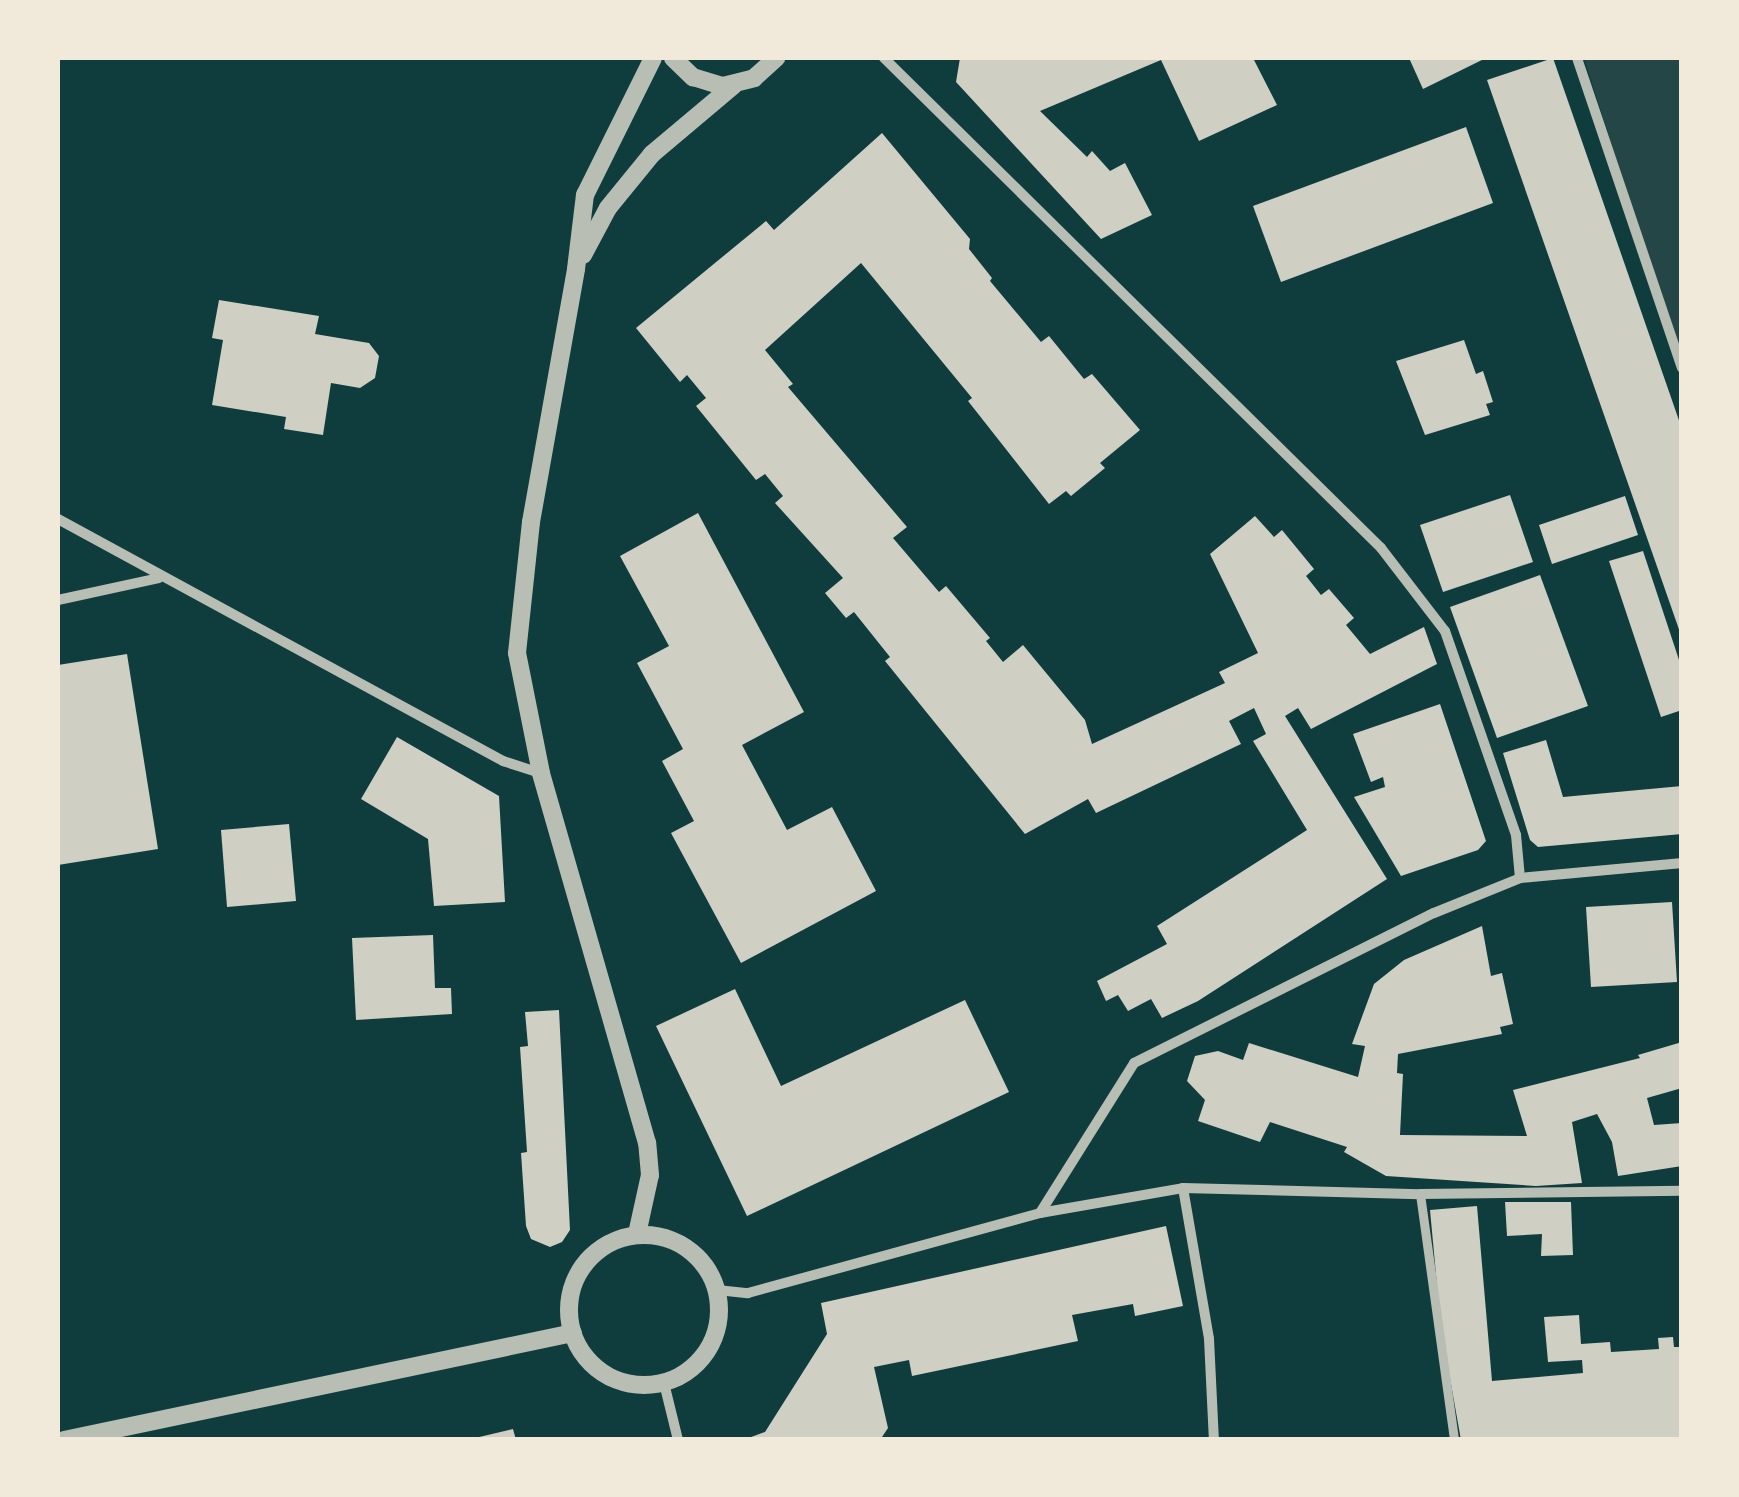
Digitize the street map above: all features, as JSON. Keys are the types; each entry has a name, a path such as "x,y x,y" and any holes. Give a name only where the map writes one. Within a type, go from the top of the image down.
{"street":[{"path":"637,1234 650,1175 647,1143 541,773 520,681 518,632 531,522 576,270 585,195 654,58"},
{"path":"673,58 703,82 734,85"},
{"path":"884,58 1381,548 1445,632 1516,835 1520,878"},
{"path":"1576,58 1682,368"},
{"path":"576,270 608,208 674,132 734,85 776,60"},
{"path":"58,520 503,761 541,773"},
{"path":"58,600 160,578"},
{"path":"1040,1214 1134,1063 1434,913 1520,878 1682,863"},
{"path":"717,1290 748,1293 1040,1214 1182,1188 1420,1194 1682,1191"},
{"path":"1182,1188 1209,1339 1214,1440"},
{"path":"1420,1194 1454,1440"},
{"path":"637,1234 678,1242 702,1263 717,1290 720,1314 709,1347 686,1372 664,1383 619,1382 582,1354 573,1333 571,1289 580,1269 596,1252 637,1234"},
{"path":"64,1440 573,1333"},
{"path":"664,1383 678,1440"}],"shaded area":[{"path":"1584,58 1681,58 1681,362"}],"building":[{"path":"960,58 1253,58 1277,105 1199,141 1161,60 1040,111 1087,157 1092,151 1110,171 1125,163 1152,215 1101,239 956,82"},
{"path":"1409,58 1486,58 1423,89"},
{"path":"1553,58 1682,429 1682,638 1487,80"},
{"path":"1466,127 1493,203 1281,282 1253,206"},
{"path":"882,133 970,239 969,249 992,278 990,281 1041,342 1049,336 1084,379 1092,374 1140,430 1100,463 1105,468 1071,496 1066,491 1049,504 968,401 972,398 861,263 765,350 793,384 788,387 907,527 893,538 939,592 946,586 990,638 986,641 1003,662 1023,645 1085,720 1092,744 1225,683 1219,672 1258,653 1210,554 1255,516 1274,537 1282,530 1314,569 1306,576 1321,595 1329,589 1354,618 1346,625 1370,654 1424,627 1437,664 1311,729 1298,708 1285,716 1387,879 1198,1001 1162,1018 1151,999 1128,1011 1118,995 1106,1001 1097,981 1167,944 1157,926 1307,830 1253,741 1266,734 1254,708 1229,721 1241,744 1096,813 1088,799 1025,834 885,661 890,657 854,612 846,618 825,593 843,578 775,503 783,496 765,474 756,480 696,406 706,398 687,375 680,382 636,328 766,221 774,230"},
{"path":"219,300 319,316 315,334 369,343 379,356 375,378 360,388 331,383 323,435 284,429 286,417 212,405 223,340 212,338"},
{"path":"1464,340 1476,374 1483,371 1493,402 1486,404 1490,415 1425,435 1396,361"},
{"path":"1510,495 1533,562 1443,592 1420,525"},
{"path":"1625,496 1638,535 1552,564 1539,525"},
{"path":"698,513 804,712 742,745 787,830 832,807 876,891 741,963 671,833 694,821 662,761 683,749 637,663 669,646 620,556"},
{"path":"1643,551 1682,669 1682,710 1661,717 1609,561"},
{"path":"1540,575 1588,706 1497,738 1450,607"},
{"path":"127,654 158,849 58,865 58,665"},
{"path":"1440,704 1486,841 1478,850 1401,876 1354,797 1385,787 1383,777 1371,782 1353,734"},
{"path":"397,737 499,796 505,902 434,906 428,839 361,799"},
{"path":"1546,740 1563,797 1682,786 1682,834 1538,847 1530,840 1503,753"},
{"path":"289,824 296,901 227,907 221,830"},
{"path":"1672,902 1677,982 1591,987 1586,907"},
{"path":"1482,926 1491,976 1502,973 1513,1024 1500,1027 1502,1034 1398,1054 1397,1073 1403,1074 1400,1135 1527,1136 1513,1090 1640,1058 1638,1055 1682,1042 1682,1088 1647,1098 1654,1125 1682,1123 1682,1166 1618,1176 1612,1142 1597,1114 1572,1122 1582,1183 1536,1186 1386,1176 1344,1152 1347,1147 1270,1122 1260,1142 1198,1121 1205,1100 1187,1081 1195,1056 1218,1051 1243,1060 1249,1043 1358,1077 1365,1046 1352,1044 1374,984 1404,960"},
{"path":"433,935 435,988 451,988 452,1014 356,1020 352,938"},
{"path":"735,989 781,1086 965,1000 1009,1092 747,1216 656,1026"},
{"path":"559,1010 570,1230 562,1242 550,1247 531,1239 526,1226 521,1153 527,1152 520,1047 528,1046 525,1012"},
{"path":"1505,1202 1571,1202 1573,1255 1541,1256 1542,1234 1507,1236"},
{"path":"1477,1206 1492,1381 1583,1373 1582,1360 1548,1362 1544,1317 1579,1315 1581,1344 1610,1342 1611,1352 1659,1349 1658,1338 1673,1337 1674,1347 1682,1347 1682,1439 1461,1440 1441,1328 1430,1210"},
{"path":"1166,1226 1183,1306 1135,1316 1133,1304 1072,1315 1078,1341 912,1376 909,1360 874,1367 888,1428 880,1440 743,1440 765,1432 827,1334 821,1303"},
{"path":"513,1429 516,1440 475,1440 475,1438"}]}
